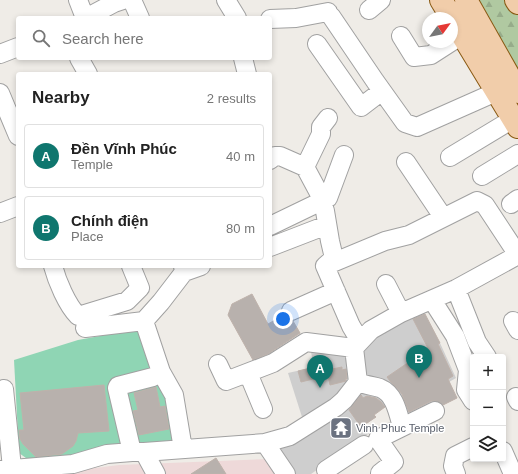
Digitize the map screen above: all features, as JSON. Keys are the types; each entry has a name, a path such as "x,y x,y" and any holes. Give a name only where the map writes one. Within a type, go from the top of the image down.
{"main road":[{"path":"441,0 448,12"},
{"path":"466,0 518,92"},
{"path":"458,29 516,123"}],"street":[{"path":"78,0 84,16"},
{"path":"89,16 123,0"},
{"path":"132,0 139,16"},
{"path":"226,0 236,16"},
{"path":"272,19 329,14 406,123 417,127 496,92"},
{"path":"401,36 414,57 431,56 437,48"},
{"path":"317,44 361,107 382,91"},
{"path":"0,54 16,48"},
{"path":"331,65 353,49"},
{"path":"80,60 87,72"},
{"path":"244,60 247,72"},
{"path":"0,93 16,131"},
{"path":"305,167 321,134 321,127 328,118"},
{"path":"450,157 516,123"},
{"path":"482,176 518,154"},
{"path":"272,155 280,156 305,167 321,198 334,258 325,266"},
{"path":"272,217 321,198 328,198 344,155"},
{"path":"406,162 443,218"},
{"path":"272,225 321,198"},
{"path":"218,364 226,381 273,363 306,342 357,344 371,330 401,313 456,289 518,255 485,205 478,201 428,226 409,234 385,241 325,266"},
{"path":"0,213 16,207"},
{"path":"272,246 327,225"},
{"path":"4,389 6,469 73,464 108,454 183,450 265,443 290,436 336,407 344,400 358,382 357,344 351,326 325,266"},
{"path":"54,268 55,274 72,310 78,316 127,301 140,288 132,268"},
{"path":"85,328 144,321 190,268"},
{"path":"386,284 401,313"},
{"path":"456,289 477,342 485,354"},
{"path":"292,311 336,291"},
{"path":"432,300 455,336 468,370 466,390 470,396"},
{"path":"144,321 160,372 174,395 183,450"},
{"path":"248,373 263,409"},
{"path":"152,377 118,386 117,388 138,452 156,474"},
{"path":"358,382 380,388 390,395 402,426"},
{"path":"381,474 380,473 394,462 378,439 435,411"},
{"path":"265,443 286,474"},
{"path":"328,474 326,470 364,445"},
{"path":"456,474 453,466 455,456 470,448"},
{"path":"506,457 514,474"}],"shaded area":[{"path":"421,307 456,378 449,382 457,398 405,423 365,377 361,352 364,343"},
{"path":"311,352 348,354 353,377 328,404 302,417 288,373 314,367"},
{"name":"Vinh Phuc Temple","path":"361,388 392,402 374,414 376,417 366,424 371,432 311,474 287,474 272,453 341,412"},
{"path":"269,459 279,474 48,474 119,465"}],"green space":[{"path":"477,0 513,0 518,8 518,72"},
{"path":"144,328 166,389 180,457 50,463 26,458 19,453 14,360 78,340"}],"building":[{"path":"252,294 268,324 282,316 285,320 293,321 300,333 268,354 253,360 228,315 232,304"},
{"path":"425,314 440,343 438,344 453,376 448,379 457,398 443,405 436,401 431,401 409,412 402,394 387,377 406,364 430,352 413,319"},
{"path":"315,367 317,378 301,382 298,371"},
{"path":"342,367 342,370 346,369 346,381 330,385 327,370"},
{"path":"104,385 109,431 78,433 73,446 62,454 36,457 23,444 20,439 19,430 24,430 20,393"},
{"path":"156,387 160,407 165,406 169,429 139,435 133,411 138,410 134,393"},
{"path":"361,395 363,398 367,396 376,398 385,407 374,415 376,417 361,427 349,410"},
{"path":"216,458 226,474 191,474"}],"place":[{"name":"Chính điện","path":"419,378"},
{"name":"Đền Vĩnh Phúc","path":"320,388"},
{"name":"Vinh Phuc Temple","path":"341,428"}]}
